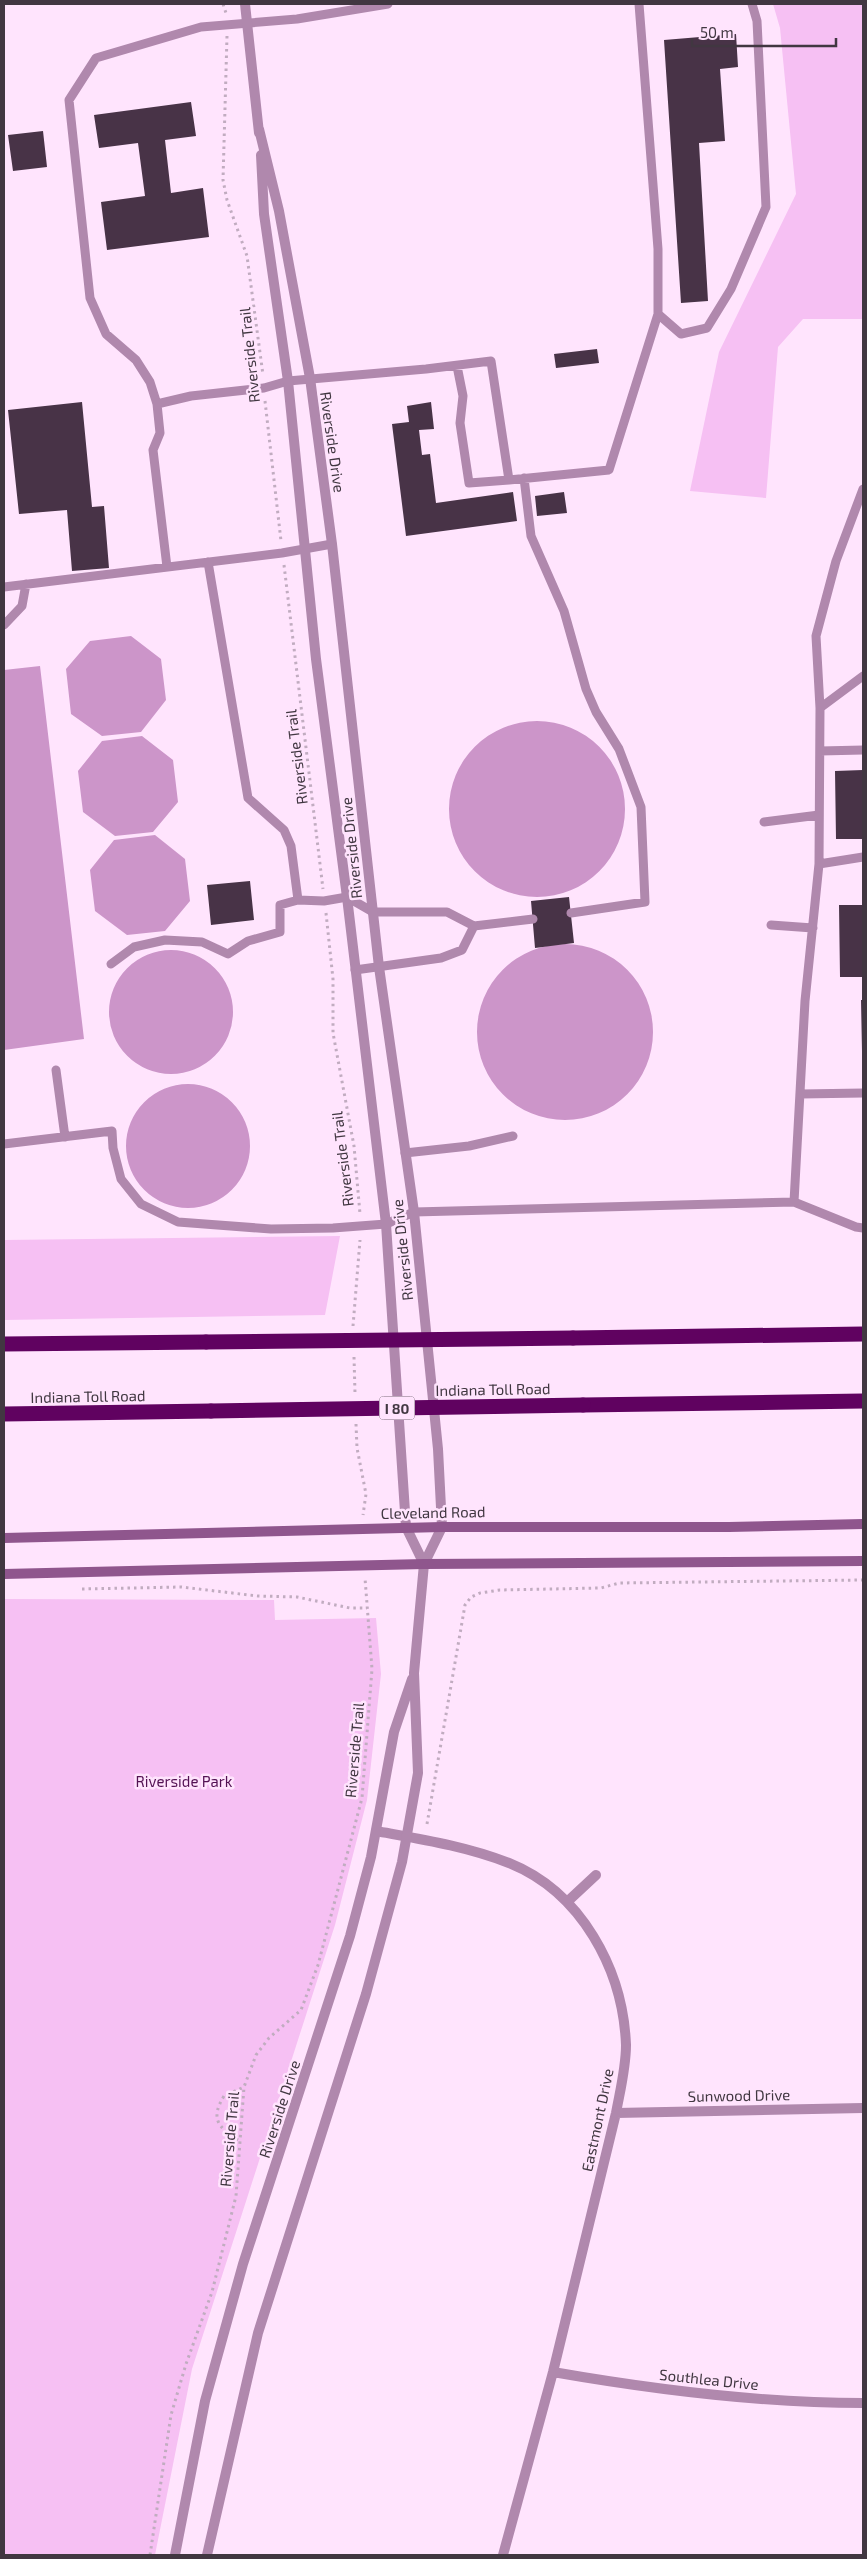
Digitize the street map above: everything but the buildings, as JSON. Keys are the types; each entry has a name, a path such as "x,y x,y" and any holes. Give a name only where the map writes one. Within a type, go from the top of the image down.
{"highway":[{"path":"4,1344 863,1334"},
{"name":"Indiana Toll Road","path":"4,1414 863,1401"}],"main road":[{"name":"Cleveland Road","path":"4,1538 406,1527 729,1527 863,1524"},
{"path":"4,1574 424,1564 863,1561"}],"street":[{"name":"Riverside Drive","path":"245,4 259,129 264,214 288,381 316,659 347,897 386,1224 406,1527 424,1564"},
{"name":"Riverside Drive","path":"207,2555 258,2333 366,1994 402,1862 418,1774 414,1673 424,1564 442,1527 438,1449 414,1212 379,967 332,544 310,378 279,211 259,129"},
{"name":"Riverside Drive","path":"175,2555 206,2401 243,2264 350,1936 376,1831 394,1732 414,1673"},
{"name":"Eastmont Drive","path":"376,1831 475,1851 510,1864 535,1877 567,1902 604,1952 614,1979 623,2015 626,2046 624,2073 616,2113 553,2372 503,2555"},
{"path":"567,1902 596,1875"},
{"name":"Sunwood Drive","path":"616,2113 863,2108"},
{"name":"Southlea Drive","path":"553,2372 713,2396 806,2403 863,2403"}],"lane":[{"path":"167,566 153,450 160,433 157,404 150,382 136,360 106,334 90,298 69,100 96,58 201,27 297,19 388,4"},
{"path":"457,366 463,396 460,423 469,482 609,470 658,314 658,249 638,4"},
{"path":"658,314 681,334 708,328 731,289 766,207 757,21 752,4"},
{"path":"157,404 191,396 264,388 288,381 310,378 491,362 509,480"},
{"path":"524,478 531,536 564,611 586,690 596,712 619,749 641,807 645,902 571,913"},
{"path":"794,1202 805,1001 819,864 820,708 816,636 836,561 863,489"},
{"path":"4,586 282,553 332,544"},
{"path":"208,562 248,798 284,830 291,846 298,900"},
{"path":"4,625 22,606 26,584"},
{"path":"820,708 863,676"},
{"path":"820,751 863,750"},
{"path":"764,822 820,815"},
{"path":"819,864 863,857"},
{"path":"111,964 134,947 164,940 202,942 228,954 248,941 280,932 280,905 298,900 324,901 347,897 373,912 447,912 474,926 532,919"},
{"path":"771,925 813,928"},
{"path":"356,970 441,958 462,950 474,926"},
{"path":"56,1070 65,1137"},
{"path":"800,1094 863,1093"},
{"path":"4,1144 112,1131 113,1148 121,1179 141,1204 178,1222 270,1229 386,1224 414,1212 794,1202 856,1227 863,1228"},
{"path":"405,1153 469,1146 513,1136"}],"path":[{"name":"Riverside Trail","path":"223,4 228,25 223,180 227,200 247,256 254,298 282,553 334,979 334,1033 354,1146 360,1225 359,1265 353,1327"},
{"path":"354,1355 356,1402"},
{"path":"356,1420 357,1448 366,1494 363,1511"},
{"path":"427,1824 465,1604 471,1598 480,1593 500,1590 602,1588 619,1583 863,1580"},
{"path":"77,1589 181,1587 248,1595 297,1597 350,1608 367,1608"},
{"name":"Riverside Trail","path":"150,2555 171,2415 223,2255 236,2196 244,2087 256,2055 269,2038 301,2010 318,1965 362,1798 372,1669 366,1595"},
{"path":"239,2141 223,2131 218,2124 216,2114 224,2096 244,2087"}],"green space":[{"path":"773,4 863,4 863,319 803,319 778,347 766,498 690,491 719,352 796,194 780,28"},
{"path":"340,1236 325,1315 4,1320 4,1240"},
{"name":"Riverside Park","path":"4,1599 274,1600 275,1620 376,1618 381,1674 367,1800 335,1925 192,2369 155,2555 4,2555"}],"shaded area":[{"path":"131,636 161,659 166,700 141,732 102,736 71,714 66,669 90,641"},
{"path":"40,666 84,1039 4,1050 4,670"},
{"path":"528,721 546,721 571,727 586,735 600,746 611,760 619,775 624,792 624,826 619,843 611,858 600,872 586,883 563,894 546,897 528,897 503,891 488,883 474,872 463,858 452,835 449,818 449,800 455,775 463,760 474,746 488,735 511,724"},
{"path":"142,736 173,760 178,802 153,832 115,836 83,812 78,771 102,741"},
{"path":"155,835 185,859 190,901 165,931 127,935 95,911 90,870 114,840"},
{"path":"556,944 574,944 591,947 607,954 633,976 643,990 650,1006 653,1032 652,1049 647,1066 633,1088 621,1100 607,1110 591,1117 574,1120 556,1120 539,1117 523,1110 497,1088 487,1074 480,1058 477,1041 477,1023 480,1006 487,990 509,964 523,954 539,947"},
{"path":"171,950 195,955 215,968 228,988 233,1012 228,1036 215,1056 195,1069 171,1074 147,1069 127,1056 114,1036 109,1012 114,988 127,968 147,955"},
{"path":"188,1084 212,1089 232,1102 245,1122 250,1146 245,1170 232,1190 212,1203 188,1208 164,1203 144,1190 131,1170 126,1146 131,1122 144,1102 164,1089"}]}
